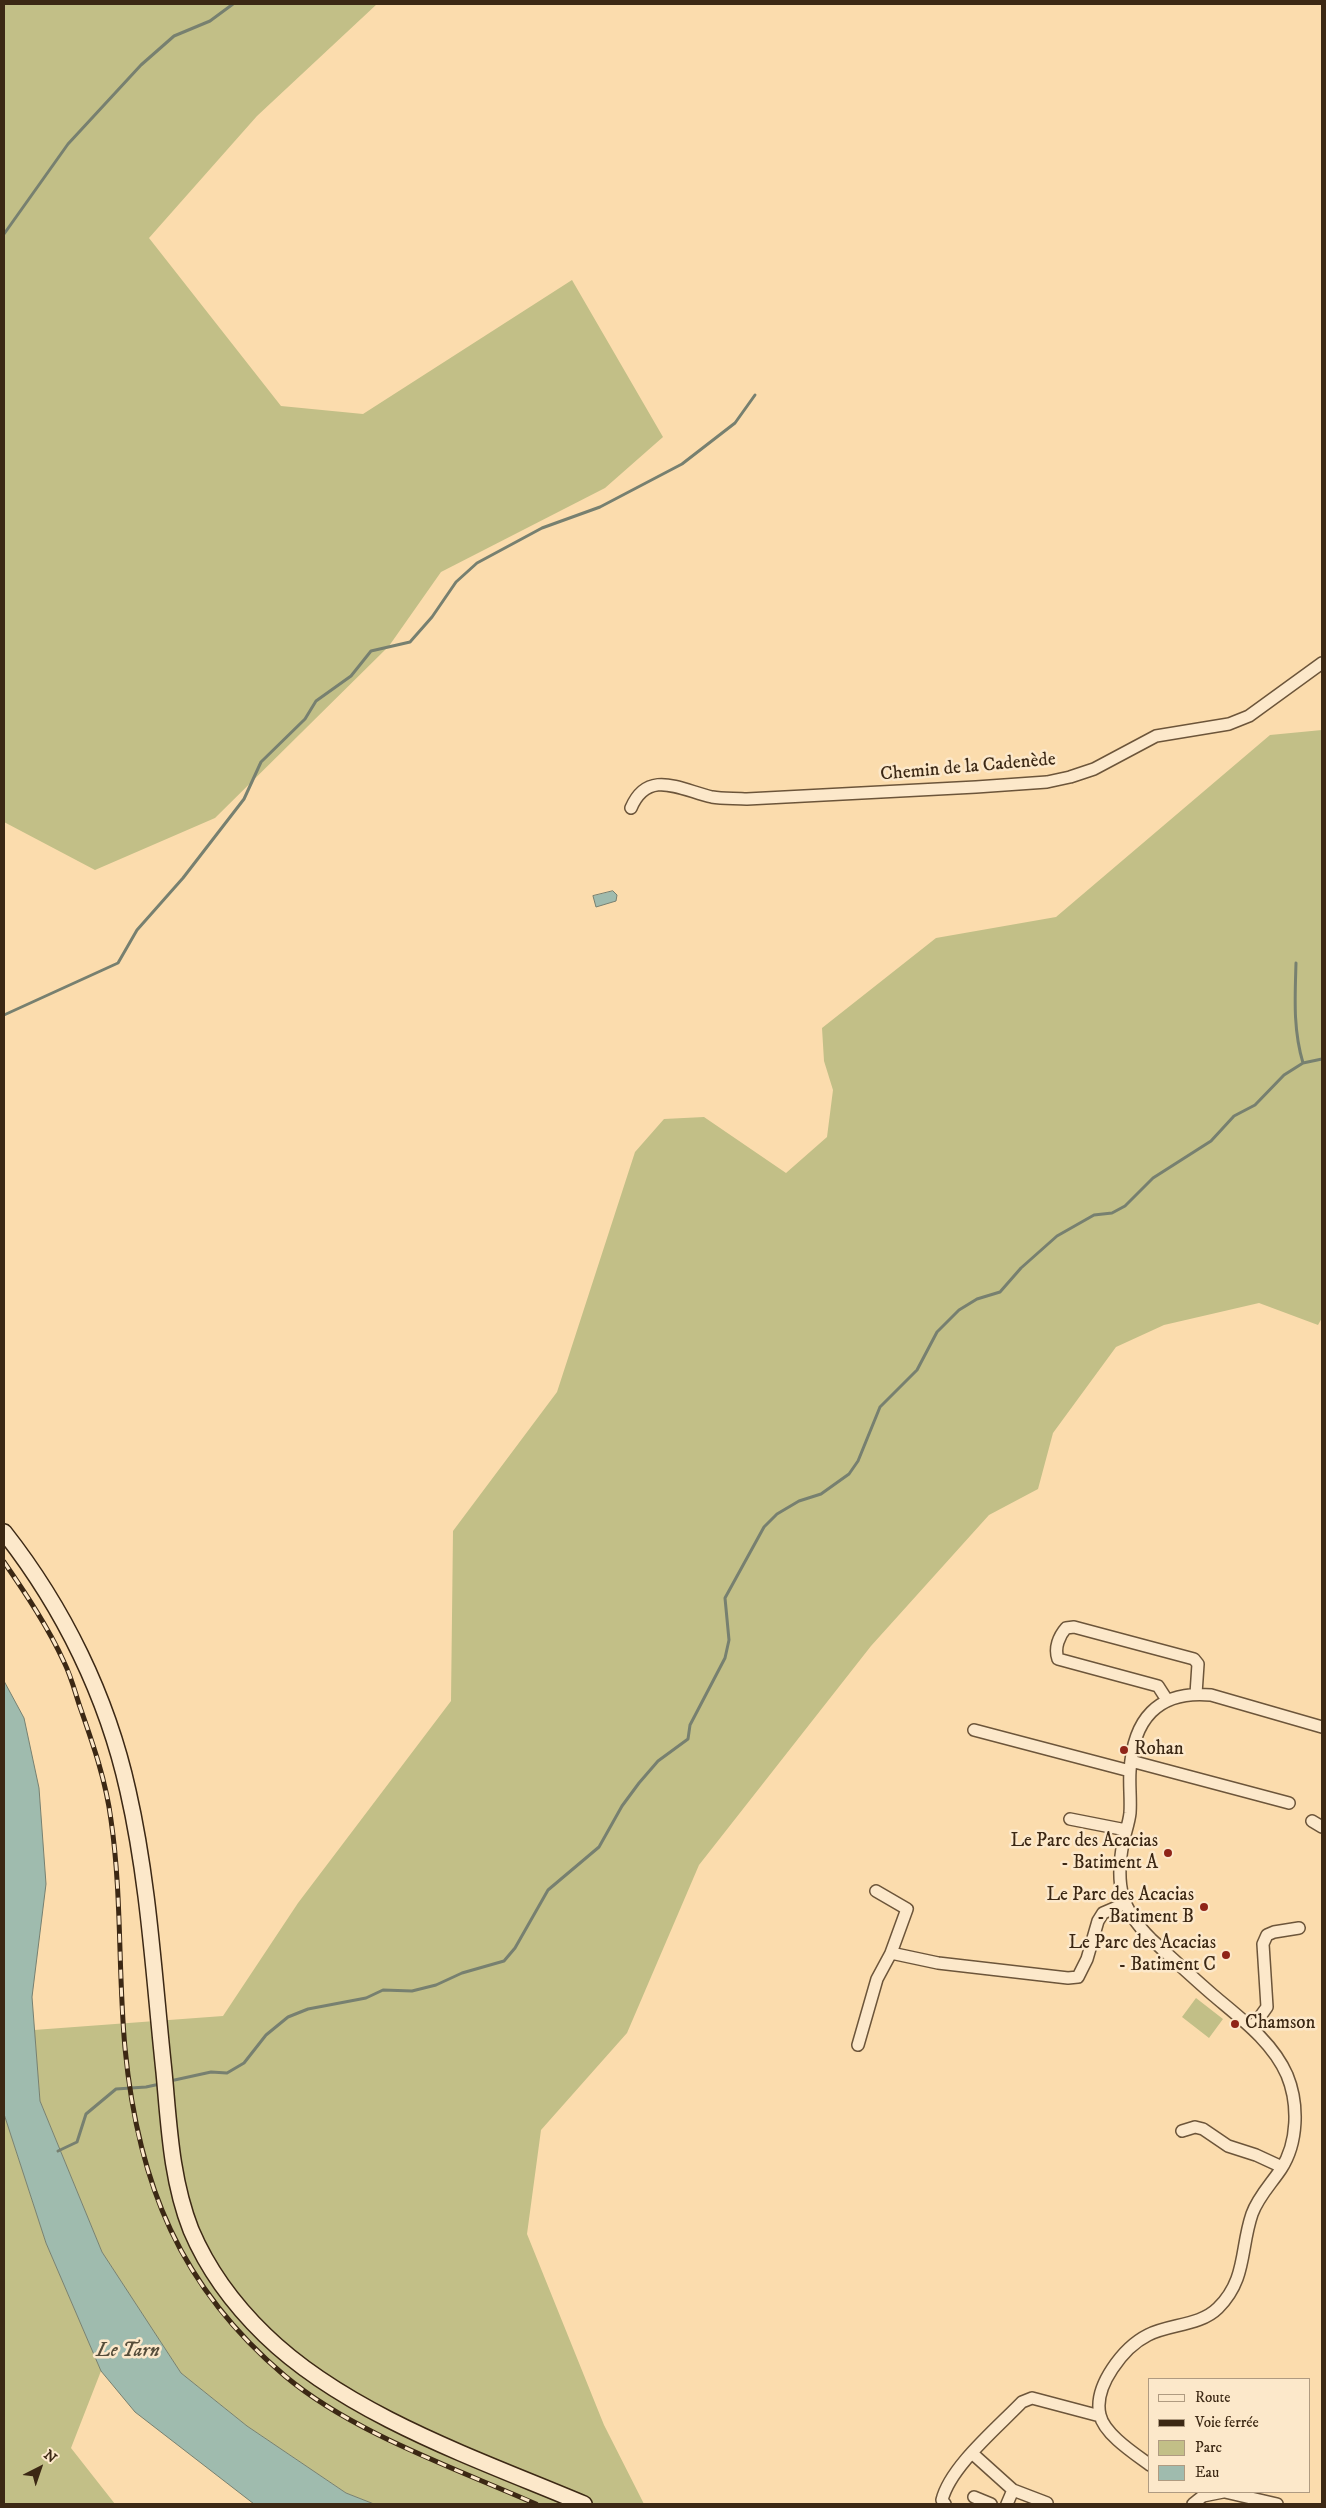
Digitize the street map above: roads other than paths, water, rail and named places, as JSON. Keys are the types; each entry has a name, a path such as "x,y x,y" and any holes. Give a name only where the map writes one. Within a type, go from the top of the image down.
{"main road":[{"path":"4,1532 38,1578 64,1622 99,1696 114,1740 134,1822 176,2177 191,2229 220,2283 242,2312 266,2336 320,2380 354,2401 401,2425 584,2504"}],"street":[{"name":"Chemin de la Cadenède","path":"631,808 642,790 660,784 714,798 747,799 976,787 1046,782 1070,777 1094,769 1156,736 1229,724 1249,716 1322,663"},
{"path":"1167,1700 1158,1686 1058,1659 1056,1653 1060,1635 1066,1628 1074,1627 1194,1659 1198,1664 1196,1694"},
{"path":"1148,2464 1120,2443 1100,2416 1100,2399 1111,2370 1134,2344 1148,2335 1196,2320 1216,2310 1229,2296 1241,2271 1253,2211 1282,2167 1294,2136 1295,2108 1287,2076 1280,2061 1266,2042 1151,1939 1137,1924 1124,1904 1119,1872 1130,1813 1130,1766 1134,1739 1142,1722 1156,1707 1167,1700 1196,1694 1211,1695 1322,1726"},
{"path":"974,1730 1288,1803"},
{"path":"1070,1819 1126,1830"},
{"path":"858,2045 877,1979 891,1953 907,1909 876,1891"},
{"path":"891,1953 938,1963 1068,1978 1078,1977 1087,1959 1098,1921 1103,1913 1124,1904"},
{"path":"1252,2028 1267,2007 1263,1944 1267,1935 1299,1928"},
{"path":"1182,2131 1195,2127 1203,2129 1228,2146 1256,2155 1282,2167"},
{"path":"945,2504 942,2500 945,2487 956,2470 1022,2402 1032,2398 1100,2416"},
{"path":"973,2454 1013,2490 1047,2503"},
{"path":"1007,2504 1013,2490"},
{"path":"1228,2493 1277,2504"},
{"path":"1193,2504 1200,2494"},
{"path":"974,2497 991,2504"}],"water":[{"path":"613,891 617,895 616,901 596,907 593,896"},
{"name":"Le Tarn","path":"4,1681 24,1718 39,1788 46,1884 32,1997 40,2101 102,2252 181,2373 247,2426 346,2493 374,2504 254,2504 135,2412 101,2371 46,2243 4,2114"}],"waterway":[{"path":"4,234 68,144 141,65 174,36 210,21 233,4"},
{"path":"4,1015 118,963 137,930 183,878 244,799 261,762 305,719 316,701 351,676 371,651 410,642 432,617 456,582 477,563 542,528 600,507 682,464 735,423 755,395"},
{"path":"1296,963 1296,1026 1303,1063"},
{"path":"170,2081 211,2072 227,2073 244,2063 266,2035 288,2017 308,2009 366,1998 383,1990 412,1991 436,1985 462,1973 504,1961 515,1948 548,1890 599,1847 622,1806 639,1783 658,1761 688,1739 690,1725 725,1658 729,1640 725,1598 764,1527 777,1514 799,1501 821,1494 849,1474 858,1461 880,1407 917,1370 937,1332 959,1310 977,1299 1000,1292 1021,1268 1057,1236 1094,1215 1112,1213 1125,1206 1153,1178 1211,1141 1234,1116 1255,1105 1284,1075 1303,1063 1322,1059"},
{"path":"58,2151 77,2142 86,2114 116,2089 160,2084"}],"railway":[{"path":"4,1562 44,1623 58,1649 71,1678 102,1777 109,1805 117,1877 123,2019 131,2097 141,2144 154,2188 170,2230 192,2269 218,2306 249,2342 285,2376 312,2396 342,2415 406,2448 536,2504"}],"place":[{"name":"Rohan","path":"1124,1750"},
{"name":"Le Parc des Acacias - Batiment A","path":"1168,1853"},
{"name":"Le Parc des Acacias - Batiment B","path":"1204,1907"},
{"name":"Le Parc des Acacias - Batiment C","path":"1226,1955"},
{"name":"Chamson","path":"1235,2024"}]}
